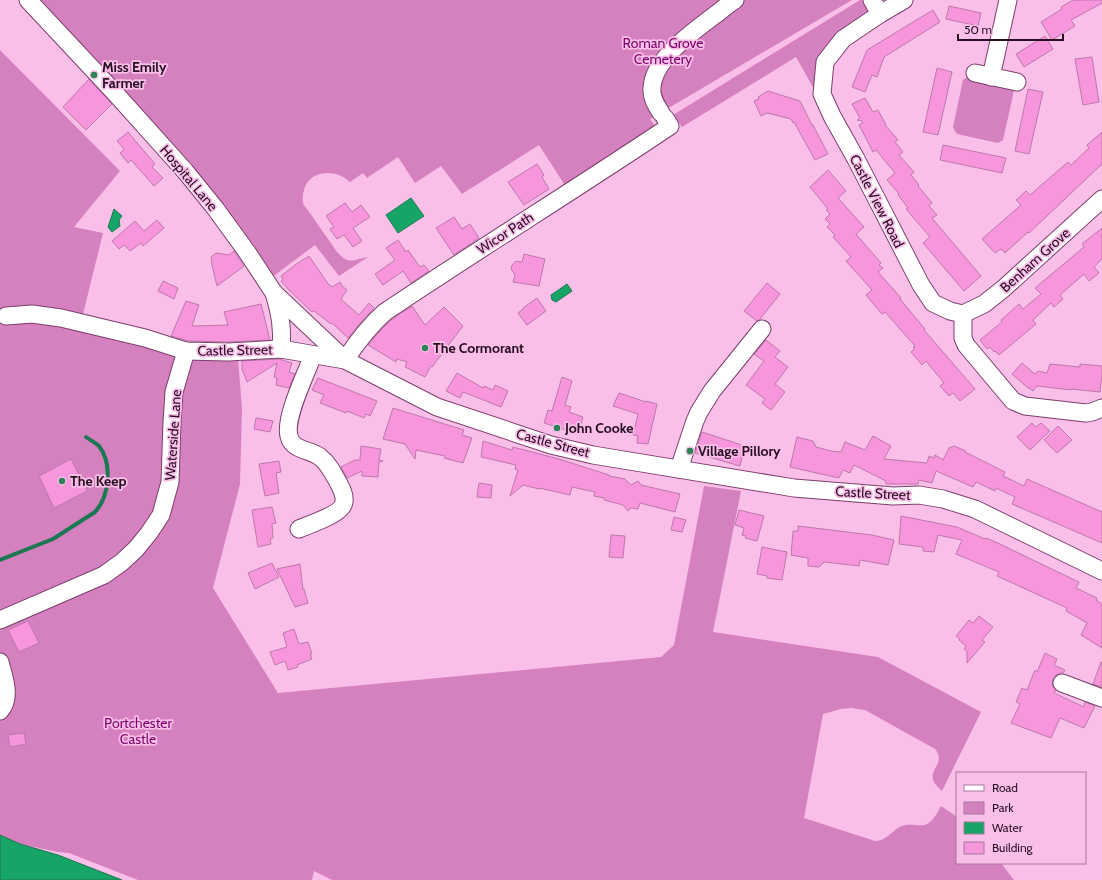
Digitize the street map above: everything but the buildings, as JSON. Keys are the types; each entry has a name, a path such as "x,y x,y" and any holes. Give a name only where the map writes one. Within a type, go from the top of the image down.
{"street":[{"name":"Hospital Lane","path":"28,0 185,171 215,208 274,293 345,360"},
{"name":"Wicor Path","path":"345,360 372,323 385,312 670,126 654,102 651,88 653,78 669,53 699,27 735,0"},
{"name":"Castle View Road","path":"904,0 876,7 843,39 825,62 822,94 832,116 921,285 933,303 950,311 963,314"},
{"path":"1008,0 983,75 1017,82"},
{"name":"Benham Grove","path":"963,314 984,304 1003,289 1102,199"},
{"path":"274,293 282,330 281,349"},
{"name":"Castle Street","path":"6,316 63,312 186,351 228,352 281,349 345,360 437,407 551,445 593,454 794,488 893,496 919,496 943,499 975,509 1102,571"},
{"path":"963,314 963,338 966,345 1013,401 1025,406 1086,413 1102,408"},
{"path":"679,469 695,421 712,391 762,329"},
{"name":"Waterside Lane","path":"0,620 104,574 122,562 136,549 161,515 170,482 174,392 186,351"},
{"path":"299,529 338,511 344,502 342,489 325,461 319,456 297,448 290,442 288,435 290,415 313,355"},
{"path":"0,662 7,694 3,708 0,710"},
{"path":"1062,683 1102,698"}],"green space":[{"name":"Roman Grove Cemetery","path":"30,0 852,0 650,119 656,127 566,187 539,145 462,194 441,166 415,183 398,157 367,178 363,173 350,182 331,173 318,175 307,183 303,195 303,203 341,256 348,260 368,257 339,276 315,245 271,278"},
{"path":"860,0 864,0 868,11 864,18 837,38 819,98 796,57 682,127 673,115"},
{"name":"Portchester Castle","path":"0,50 120,171 74,227 103,233 83,314 238,357 242,409 240,484 213,588 278,693 661,657 674,645 704,486 741,491 713,632 878,657 981,712 942,791 933,780 939,758 935,749 865,710 851,708 823,714 804,818 879,841 902,826 927,824 933,819 941,806 956,816 956,864 1002,864 1014,880 332,880 314,871 312,880 138,880 69,853 29,846 58,855 122,880 0,880"},
{"path":"971,76 1013,88 1014,91 1003,140 998,143 957,134 953,127 963,80"}],"water":[{"path":"411,198 424,216 398,233 386,215"},
{"path":"114,209 122,216 119,220 120,226 112,232 108,227"},
{"path":"567,284 572,291 556,302 552,300 551,295"},
{"path":"0,835 20,844 58,855 122,880 0,880"}],"waterway":[{"path":"0,560 53,539 95,512 100,506 104,498 108,480 108,471 103,453 99,446 86,437"}],"place":[{"name":"Miss Emily Farmer","path":"94,75"},
{"name":"The Cormorant","path":"425,348"},
{"name":"John Cooke","path":"557,428"},
{"name":"Village Pillory","path":"690,451"},
{"name":"The Keep","path":"62,481"}]}
